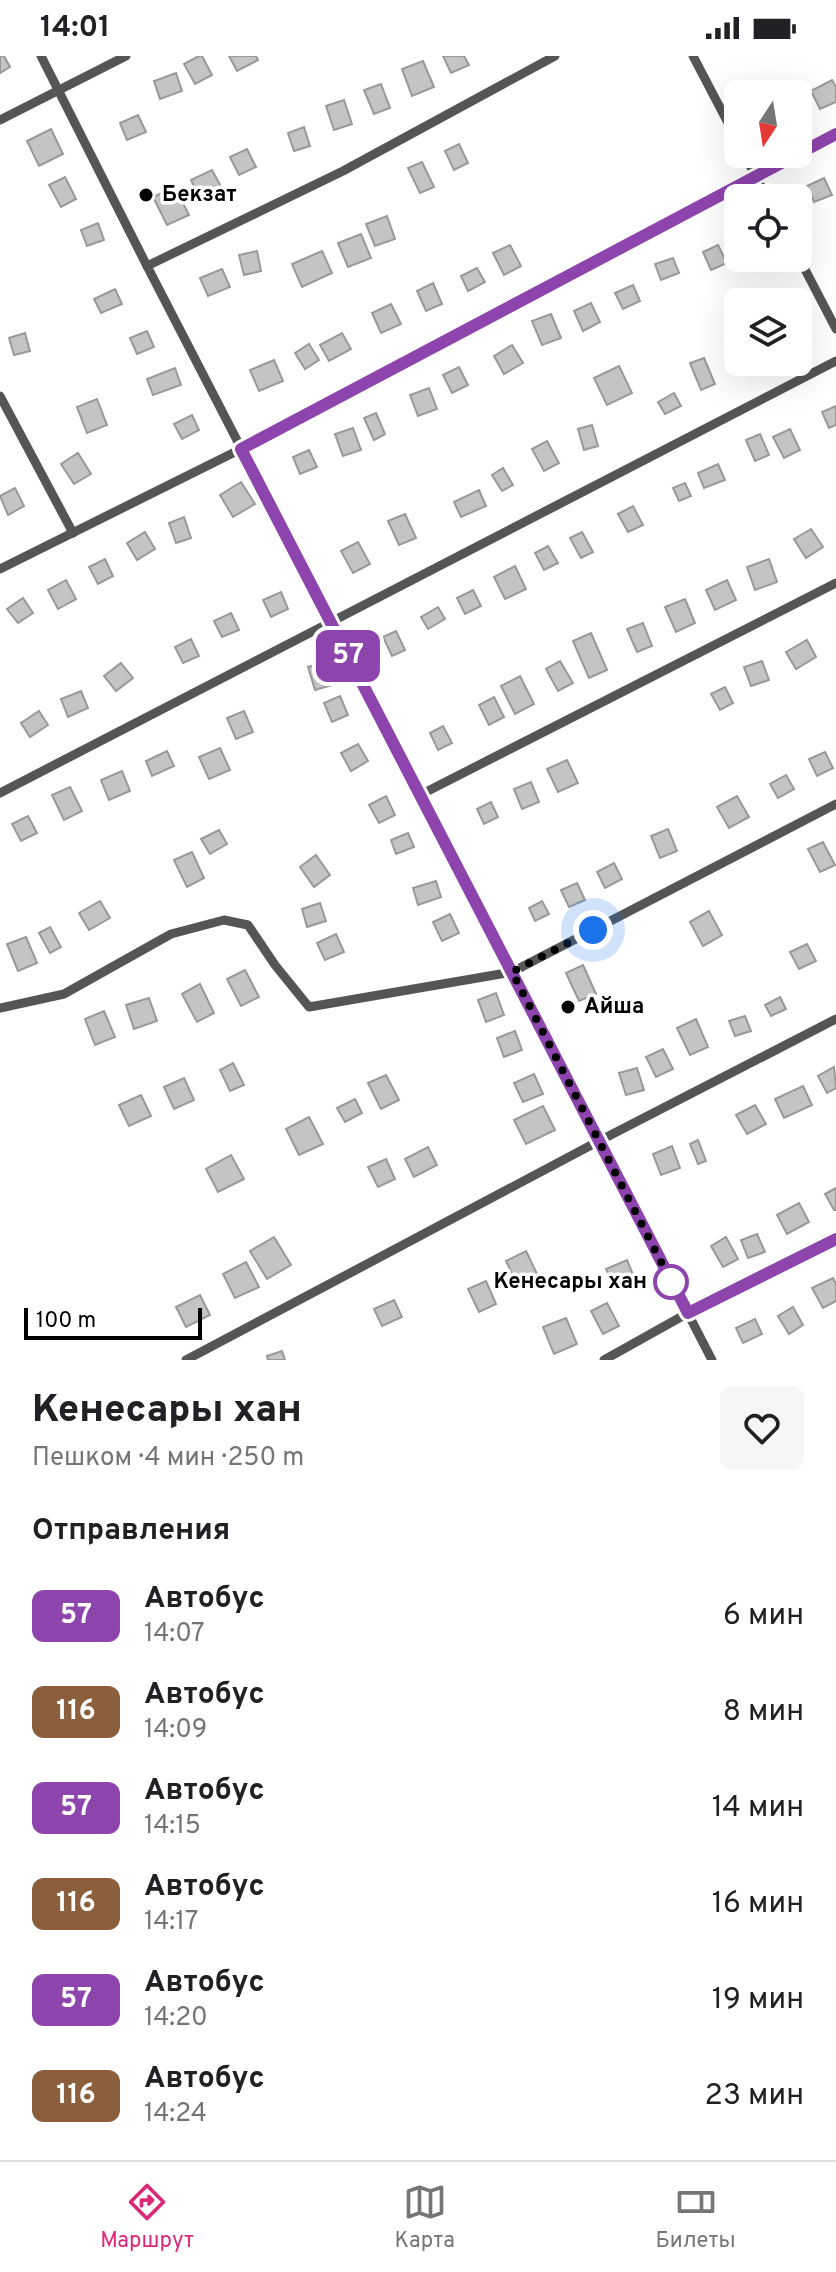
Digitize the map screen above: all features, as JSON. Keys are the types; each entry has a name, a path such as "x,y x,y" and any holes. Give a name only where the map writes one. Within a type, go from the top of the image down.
{"street":[{"path":"41,56 712,1360"},
{"path":"0,120 126,56"},
{"path":"147,266 343,171 555,56"},
{"path":"693,56 724,115"},
{"path":"0,569 241,449 836,134"},
{"path":"752,168 760,184"},
{"path":"806,272 836,329"},
{"path":"0,793 836,361"},
{"path":"0,396 73,533"},
{"path":"420,795 836,583"},
{"path":"0,1008 64,994 171,934 224,920 248,925 309,1007 512,972 836,804"},
{"path":"186,1360 836,1019"},
{"path":"604,1360 688,1313 836,1239"}],"building":[{"path":"0,56 4,56 10,67 0,73"},
{"path":"202,56 212,75 195,84 184,64"},
{"path":"229,56 256,56 258,60 237,71"},
{"path":"443,56 464,56 469,65 451,73"},
{"path":"423,61 434,87 412,96 402,69"},
{"path":"176,73 182,91 160,99 154,81"},
{"path":"832,80 836,87 836,102 820,109 812,90"},
{"path":"381,84 390,108 374,114 364,90"},
{"path":"344,100 352,124 334,130 326,106"},
{"path":"138,115 146,132 127,140 120,123"},
{"path":"304,127 310,146 294,151 288,133"},
{"path":"51,129 63,154 39,166 27,141"},
{"path":"459,144 468,163 454,170 445,151"},
{"path":"247,149 256,167 239,175 230,157"},
{"path":"422,162 434,187 420,193 408,168"},
{"path":"212,170 224,192 202,203 191,180"},
{"path":"65,177 76,199 61,207 49,185"},
{"path":"824,178 832,195 814,202 811,184"},
{"path":"175,187 189,215 167,225 153,197"},
{"path":"387,216 395,239 375,246 366,224"},
{"path":"98,223 104,240 87,246 81,230"},
{"path":"361,234 371,258 348,267 338,243"},
{"path":"510,245 521,266 504,275 493,253"},
{"path":"718,245 724,264 711,270 703,252"},
{"path":"257,251 261,271 244,275 239,255"},
{"path":"322,251 332,273 302,287 292,264"},
{"path":"673,258 679,273 661,280 655,264"},
{"path":"477,268 485,282 468,291 461,276"},
{"path":"222,269 230,287 208,296 200,278"},
{"path":"433,283 442,304 426,311 417,291"},
{"path":"633,285 640,301 623,309 615,293"},
{"path":"115,289 122,304 101,313 94,299"},
{"path":"591,303 600,322 583,331 574,311"},
{"path":"391,304 401,324 381,333 372,313"},
{"path":"551,314 561,338 542,345 532,321"},
{"path":"147,331 154,347 137,354 130,338"},
{"path":"25,333 30,351 14,355 9,338"},
{"path":"342,333 351,349 329,361 320,345"},
{"path":"309,344 319,360 305,369 295,353"},
{"path":"512,345 523,363 504,374 494,356"},
{"path":"704,358 715,384 701,390 690,363"},
{"path":"274,360 283,381 259,391 250,370"},
{"path":"619,366 632,393 607,405 594,378"},
{"path":"459,367 468,385 452,393 443,375"},
{"path":"175,368 181,385 153,395 147,379"},
{"path":"429,388 437,409 418,416 410,395"},
{"path":"674,393 681,406 665,414 658,402"},
{"path":"97,399 107,425 87,433 77,407"},
{"path":"836,406 836,425 829,428 822,412"},
{"path":"376,413 385,434 374,440 364,418"},
{"path":"192,415 199,430 182,439 174,424"},
{"path":"592,425 598,446 584,450 578,429"},
{"path":"353,428 361,450 343,456 335,434"},
{"path":"790,429 800,450 784,458 773,437"},
{"path":"760,434 769,455 755,461 746,440"},
{"path":"547,441 559,463 544,471 532,449"},
{"path":"309,450 317,467 300,474 293,457"},
{"path":"78,453 91,474 74,484 61,464"},
{"path":"718,464 725,480 704,488 698,473"},
{"path":"503,468 513,485 502,491 492,475"},
{"path":"241,482 255,504 233,517 220,495"},
{"path":"685,483 691,496 679,501 673,488"},
{"path":"15,488 24,506 8,515 0,496"},
{"path":"479,490 486,506 461,517 454,502"},
{"path":"633,506 643,525 628,532 618,514"},
{"path":"405,514 416,538 399,545 388,521"},
{"path":"184,517 191,538 176,543 169,523"},
{"path":"811,529 823,547 806,558 794,539"},
{"path":"145,532 155,549 137,560 127,543"},
{"path":"582,532 593,552 581,558 570,538"},
{"path":"358,542 370,564 353,573 341,551"},
{"path":"548,546 558,563 544,570 535,553"},
{"path":"105,559 113,576 98,584 89,567"},
{"path":"769,559 777,582 755,590 747,567"},
{"path":"515,566 526,589 505,599 494,577"},
{"path":"66,580 76,599 58,609 48,590"},
{"path":"727,580 736,600 715,610 706,590"},
{"path":"473,590 481,606 465,614 457,598"},
{"path":"281,592 288,609 271,617 263,600"},
{"path":"23,598 33,613 18,623 7,609"},
{"path":"685,599 695,623 676,632 665,607"},
{"path":"438,607 445,619 428,629 421,617"},
{"path":"231,613 239,630 222,637 214,621"},
{"path":"643,623 652,646 637,652 627,629"},
{"path":"396,631 405,650 392,656 383,637"},
{"path":"591,633 607,670 589,678 573,641"},
{"path":"191,639 199,656 183,663 175,647"},
{"path":"807,640 816,657 796,669 786,652"},
{"path":"560,661 573,683 558,691 546,669"},
{"path":"762,661 769,680 751,686 744,667"},
{"path":"325,662 332,685 315,690 308,667"},
{"path":"121,663 133,678 116,691 104,676"},
{"path":"520,676 534,704 515,714 501,686"},
{"path":"725,687 733,703 720,710 711,694"},
{"path":"81,691 88,708 68,717 61,699"},
{"path":"340,696 348,715 332,722 324,703"},
{"path":"494,697 504,717 489,725 479,705"},
{"path":"39,711 48,725 30,737 21,723"},
{"path":"244,711 253,732 236,739 227,718"},
{"path":"443,726 452,743 438,750 430,733"},
{"path":"358,744 368,761 351,771 341,753"},
{"path":"220,748 230,770 209,779 199,757"},
{"path":"167,751 174,766 152,776 146,761"},
{"path":"825,752 833,768 817,776 809,759"},
{"path":"567,760 578,783 558,792 547,769"},
{"path":"122,771 130,791 109,800 101,780"},
{"path":"786,775 794,789 778,798 770,784"},
{"path":"531,782 539,802 522,809 514,789"},
{"path":"70,787 82,811 64,820 52,795"},
{"path":"386,796 395,815 379,823 369,805"},
{"path":"737,796 749,817 729,828 717,807"},
{"path":"491,802 498,817 484,824 477,809"},
{"path":"28,816 37,833 21,841 12,824"},
{"path":"668,829 677,851 660,858 651,836"},
{"path":"219,830 227,844 210,854 201,839"},
{"path":"408,833 414,847 396,854 391,840"},
{"path":"823,842 835,865 820,872 808,849"},
{"path":"192,852 204,878 187,887 174,860"},
{"path":"316,855 330,875 314,887 300,867"},
{"path":"614,863 622,879 605,888 597,872"},
{"path":"436,881 441,897 418,905 413,888"},
{"path":"577,883 585,900 569,907 561,890"},
{"path":"100,901 110,918 89,930 79,913"},
{"path":"542,901 549,914 535,921 529,908"},
{"path":"320,903 326,921 307,927 302,909"},
{"path":"709,911 722,935 703,946 690,922"},
{"path":"450,914 459,933 442,941 433,922"},
{"path":"50,927 61,947 50,953 39,933"},
{"path":"336,934 344,952 325,960 317,943"},
{"path":"26,937 37,963 18,971 7,944"},
{"path":"807,944 816,961 799,969 790,952"},
{"path":"583,965 596,994 579,1001 566,973"},
{"path":"245,970 259,997 241,1006 227,979"},
{"path":"200,984 214,1013 197,1022 182,994"},
{"path":"496,993 504,1015 486,1022 478,1000"},
{"path":"780,997 786,1009 771,1016 765,1005"},
{"path":"149,998 157,1021 134,1029 126,1005"},
{"path":"104,1011 115,1037 95,1045 85,1019"},
{"path":"745,1016 751,1031 735,1036 729,1021"},
{"path":"696,1019 708,1047 690,1055 677,1028"},
{"path":"515,1031 522,1050 504,1057 497,1038"},
{"path":"663,1049 673,1069 656,1077 646,1057"},
{"path":"233,1063 244,1085 230,1091 220,1070"},
{"path":"834,1067 836,1088 827,1093 818,1076"},
{"path":"637,1068 644,1090 626,1095 619,1073"},
{"path":"534,1074 543,1094 523,1102 514,1083"},
{"path":"386,1075 399,1100 381,1109 368,1083"},
{"path":"184,1078 194,1100 174,1109 164,1087"},
{"path":"803,1086 812,1105 784,1118 775,1099"},
{"path":"141,1095 151,1116 129,1126 119,1105"},
{"path":"355,1099 362,1113 345,1122 337,1108"},
{"path":"755,1105 766,1124 747,1134 736,1115"},
{"path":"543,1106 555,1130 526,1144 514,1120"},
{"path":"309,1117 323,1144 299,1155 286,1129"},
{"path":"698,1140 706,1161 698,1164 690,1144"},
{"path":"672,1146 680,1168 661,1175 653,1154"},
{"path":"428,1147 437,1165 414,1177 405,1159"},
{"path":"231,1155 244,1179 218,1192 206,1169"},
{"path":"386,1159 395,1179 378,1187 368,1167"},
{"path":"836,1188 836,1210 834,1210 825,1194"},
{"path":"799,1203 809,1222 787,1234 777,1215"},
{"path":"757,1234 765,1252 748,1258 741,1240"},
{"path":"274,1237 291,1265 267,1279 250,1251"},
{"path":"726,1237 738,1259 723,1267 711,1246"},
{"path":"526,1251 539,1278 519,1288 506,1261"},
{"path":"627,1260 634,1277 614,1286 606,1269"},
{"path":"246,1262 259,1287 235,1298 223,1274"},
{"path":"833,1278 836,1301 823,1308 812,1288"},
{"path":"486,1281 496,1304 479,1312 468,1289"},
{"path":"200,1295 210,1315 186,1327 176,1307"},
{"path":"394,1300 402,1317 382,1326 374,1309"},
{"path":"607,1303 619,1326 603,1334 591,1311"},
{"path":"793,1307 803,1325 789,1334 778,1316"},
{"path":"566,1318 577,1344 554,1354 543,1327"},
{"path":"755,1319 762,1334 743,1343 736,1328"},
{"path":"282,1351 285,1360 268,1360 267,1356"}],"bus line":[{"name":"57","path":"836,134 241,449 688,1313 836,1239"}],"place":[{"name":"Бекзат","path":"146,195"},
{"name":"Айша","path":"568,1007"},
{"name":"Кенесары хан","path":"671,1282"}],"route":[{"path":"593,930 512,972 675,1289 671,1282"}]}
